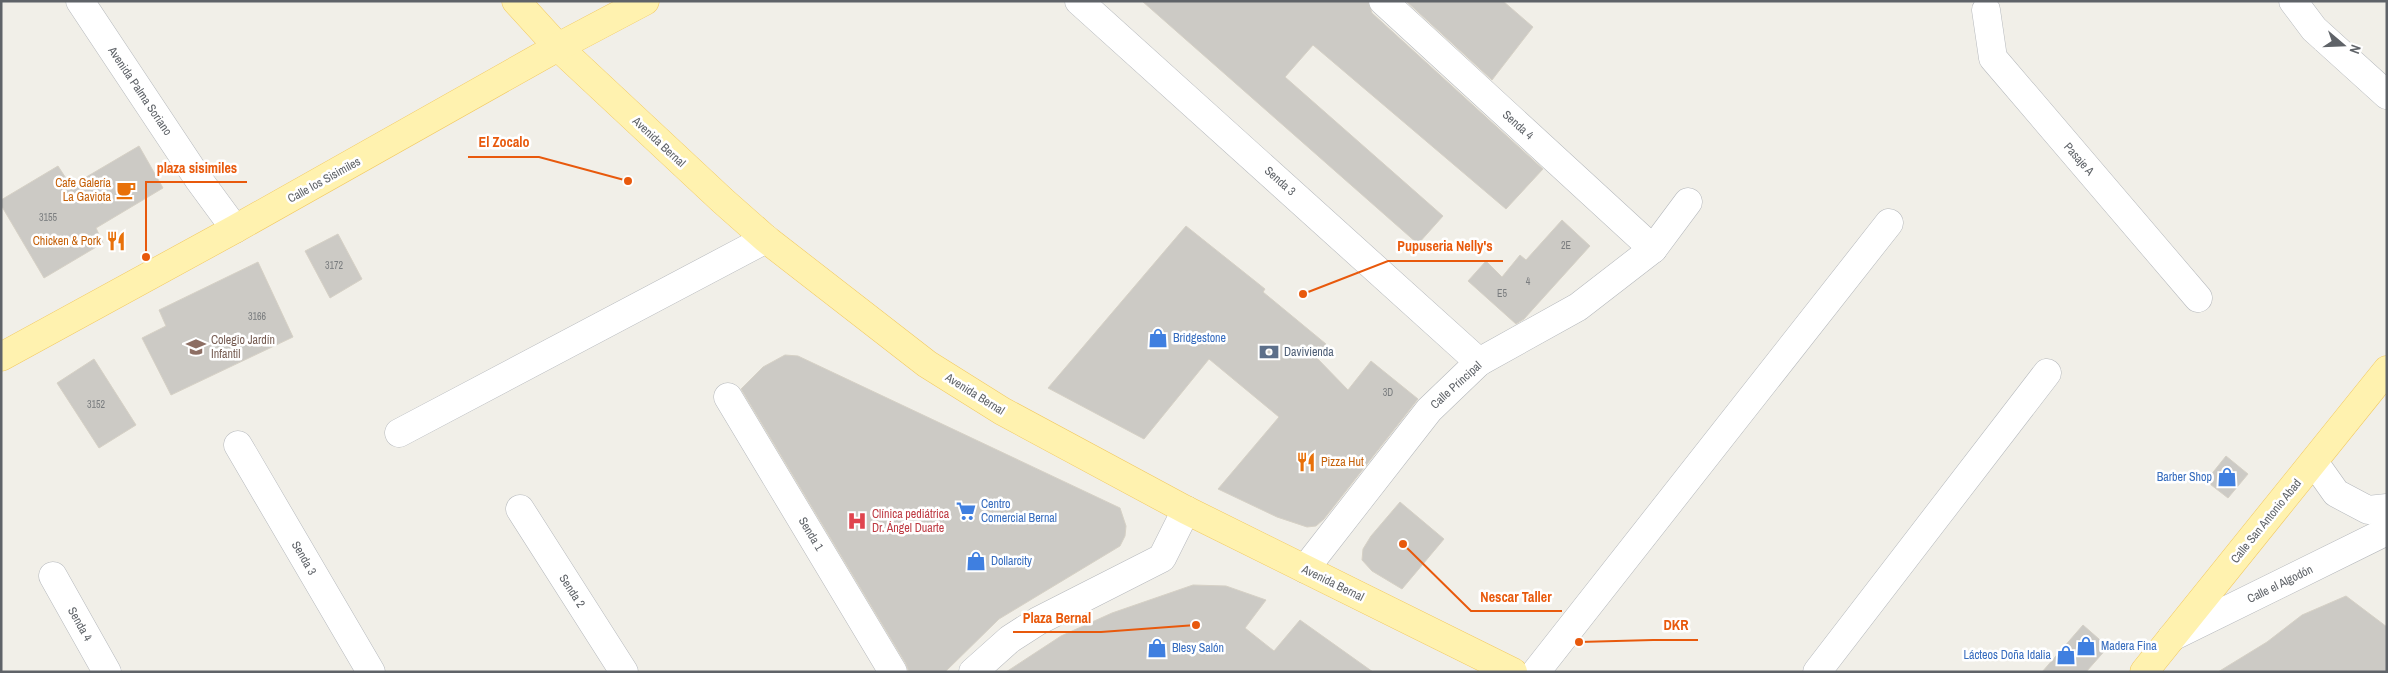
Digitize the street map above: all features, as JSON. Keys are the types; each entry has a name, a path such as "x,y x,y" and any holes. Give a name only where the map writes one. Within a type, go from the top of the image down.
{"main road":[{"name":"Avenida Bernal","path":"516,1 558,47 766,239 927,364 1002,411 1186,510 1514,672"},
{"name":"Calle los Sisimiles","path":"1,357 236,229 558,47 645,1"},
{"name":"Calle San Antonio Abad","path":"2144,672 2387,370"}],"street":[{"name":"Avenida Palma Soriano","path":"80,1 199,180 236,229"},
{"name":"Senda 3","path":"1079,1 1479,362"},
{"name":"Senda 4","path":"1383,1 1653,249"},
{"path":"2293,1 2314,29 2387,96"},
{"name":"Pasaje A","path":"1983,4 1993,58 2198,298"},
{"name":"Calle Principal","path":"1305,569 1429,410 1479,362 1578,307 1653,249 1688,202"},
{"path":"1536,672 1889,224"},
{"path":"399,433 766,239"},
{"path":"1816,672 2047,373"},
{"name":"Senda 1","path":"728,397 893,672"},
{"name":"Senda 3","path":"238,445 371,672"},
{"path":"2314,462 2336,493 2368,510 2387,508"},
{"name":"Senda 2","path":"520,509 624,672"},
{"path":"972,672 1010,639 1038,621 1162,558 1186,510"},
{"name":"Calle el Algodón","path":"2172,637 2387,531"},
{"name":"Senda 4","path":"53,576 107,672"}],"building":[{"path":"1142,1 1368,1 1372,13 1543,169 1506,209 1313,45 1285,77 1443,216 1418,244"},
{"path":"1406,1 1503,1 1533,27 1492,80"},
{"path":"139,146 163,188 96,228 103,243 44,278 1,205 1,200 58,166 71,186"},
{"path":"1562,220 1590,246 1524,319 1516,324 1468,281 1486,261 1502,277 1520,255 1526,260"},
{"path":"1186,226 1265,289 1263,292 1326,344 1315,356 1348,390 1371,361 1418,399 1324,519 1316,526 1307,527 1277,517 1218,489 1279,417 1209,359 1144,439 1048,388"},
{"path":"338,234 362,279 330,298 305,251"},
{"name":"Colegio Jardín Infantil","path":"258,262 293,337 171,395 142,338 166,326 159,310"},
{"name":"Centro Comercial Bernal","path":"785,355 798,356 1120,508 1126,526 1125,536 1120,546 999,619 945,672 909,672 906,664 741,389 763,367"},
{"path":"94,359 136,425 99,448 57,383"},
{"name":"Barber Shop","path":"2226,456 2248,474 2228,498 2206,481"},
{"path":"1400,502 1444,539 1402,589 1372,571 1362,560 1363,549 1371,536"},
{"path":"1193,585 1226,586 1266,600 1245,628 1274,651 1300,620 1373,672 1006,672 1061,636 1112,613"},
{"path":"2346,596 2387,627 2387,672 2218,672 2267,642 2302,615"},
{"path":"2083,625 2108,647 2086,672 2042,672"}],"place":[{"name":"El Zocalo","path":"628,181"},
{"name":"Cafe Galería La Gaviota","path":"126,190"},
{"name":"Chicken & Pork","path":"116,241"},
{"name":"plaza sisimiles","path":"146,257"},
{"name":"Pupuseria Nelly's","path":"1303,294"},
{"name":"Bridgestone","path":"1158,338"},
{"name":"Colegio Jardín Infantil","path":"196,347"},
{"name":"Davivienda","path":"1269,352"},
{"name":"Pizza Hut","path":"1306,462"},
{"name":"Barber Shop","path":"2227,477"},
{"name":"Centro Comercial Bernal","path":"966,511"},
{"name":"Clínica pediátrica Dr. Ángel Duarte","path":"857,521"},
{"name":"Nescar Taller","path":"1403,544"},
{"name":"Dollarcity","path":"976,561"},
{"name":"Plaza Bernal","path":"1196,625"},
{"name":"DKR","path":"1579,642"},
{"name":"Madera Fina","path":"2086,646"},
{"name":"Blesy Salón","path":"1157,648"},
{"name":"Lácteos Doña Idalia","path":"2066,655"}]}
